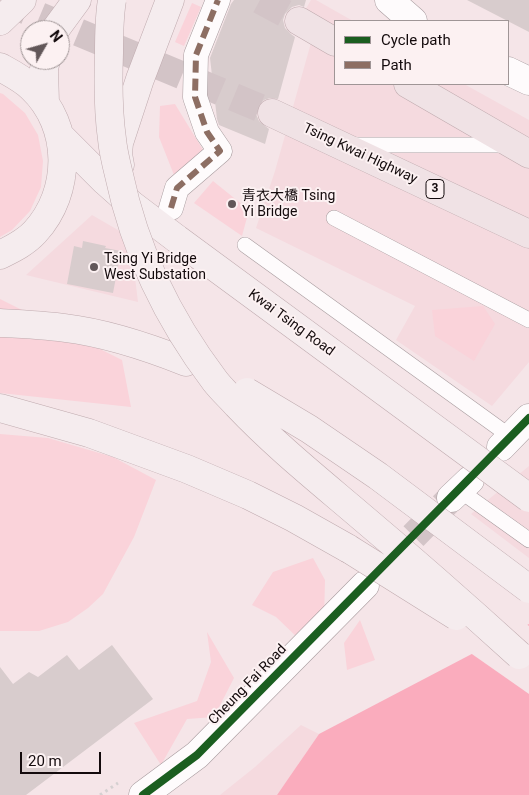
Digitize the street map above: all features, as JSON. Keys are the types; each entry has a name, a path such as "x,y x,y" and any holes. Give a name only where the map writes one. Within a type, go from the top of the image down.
{"highway":[{"path":"299,21 334,41"},
{"path":"410,85 524,153"},
{"name":"Tsing Kwai Highway","path":"272,113 529,234"}],"main road":[{"path":"0,22 22,0"},
{"path":"62,20 77,0"},
{"path":"112,0 108,69 109,111 112,141 122,187 130,221 143,256 169,312 190,346 216,383 255,424 524,659"},
{"path":"132,205 120,165 119,143 140,79 170,0"},
{"path":"0,67 16,75 32,88 45,103 54,119 60,137 63,164 61,185 51,210 35,232 20,244 0,255"},
{"path":"44,70 45,103"},
{"name":"Kwai Tsing Road","path":"60,137 132,205 529,498"},
{"path":"0,323 65,328 89,332 159,351 186,362"},
{"path":"247,392 309,429 378,476 529,588"},
{"path":"0,408 89,433 187,469 248,495 349,549 524,659"}],"street":[{"path":"171,208 177,188 220,151 207,132 195,97 196,55 218,0"},
{"path":"389,0 412,20"},
{"path":"509,71 529,81"},
{"name":"Cheung Fai Road","path":"143,795 197,755 365,585"}],"lane":[{"path":"340,145 524,153"},
{"path":"334,218 529,320"},
{"path":"245,245 514,434"},
{"path":"460,489 529,540"}],"shaded area":[{"path":"311,0 316,0 351,20 334,20 334,85 466,85 529,120 529,362 492,406 396,340 415,306 256,228 275,171 316,25 304,12"},
{"path":"192,3 201,7 184,46 175,42"},
{"path":"0,93 25,113 38,135 43,161 41,187 30,211 12,230 0,237"},
{"path":"175,104 203,150 174,175 159,137 160,106"},
{"path":"213,181 249,210 242,236 194,203"},
{"name":"Tsing Yi Bridge West Substation","path":"92,215 130,237 138,302 26,275"},
{"path":"0,299 122,360 131,407 0,393"},
{"path":"483,306 495,324 474,361 435,336 432,310"},
{"path":"0,434 48,438 113,457 156,480 134,537 103,594 88,608 68,622 39,631 0,631"},
{"path":"529,466 529,558 471,514"},
{"path":"313,558 325,580 324,621 300,640 276,617 252,605 273,572"},
{"path":"360,620 375,660 347,670 344,643"},
{"path":"529,624 529,795 277,795 319,734"},
{"path":"207,632 234,678 214,717 187,719 161,765 134,723 197,701 211,662"},
{"path":"301,725 319,734 277,795 220,795 255,767"}],"pier":[{"path":"525,623 529,626 529,694 469,652"}],"building":[{"path":"234,0 306,0 304,7 299,5 292,7 285,14 283,20 285,28 295,37 278,99 270,98 264,100 258,107 256,114 259,121 269,129 265,144 219,125 217,119 210,58"},
{"path":"467,0 529,0 529,32"},
{"name":"Tsing Yi Bridge West Substation","path":"83,241 121,251 113,293 67,284 74,246 82,248"},
{"path":"112,645 153,699 26,795 0,795 0,667 13,684 29,672 38,677 67,655 79,670"}],"tunnel":[{"path":"1,0 272,113"},
{"path":"260,0 299,21"},
{"path":"384,566 448,501"}],"marked path":[{"path":"171,208 177,188 220,151 207,132 195,97 196,55 218,0"}],"cycle path":[{"path":"143,795 197,755 529,418"}],"place":[{"name":"青衣大橋 Tsing Yi Bridge","path":"232,204"},
{"name":"Tsing Yi Bridge West Substation","path":"94,267"}]}
